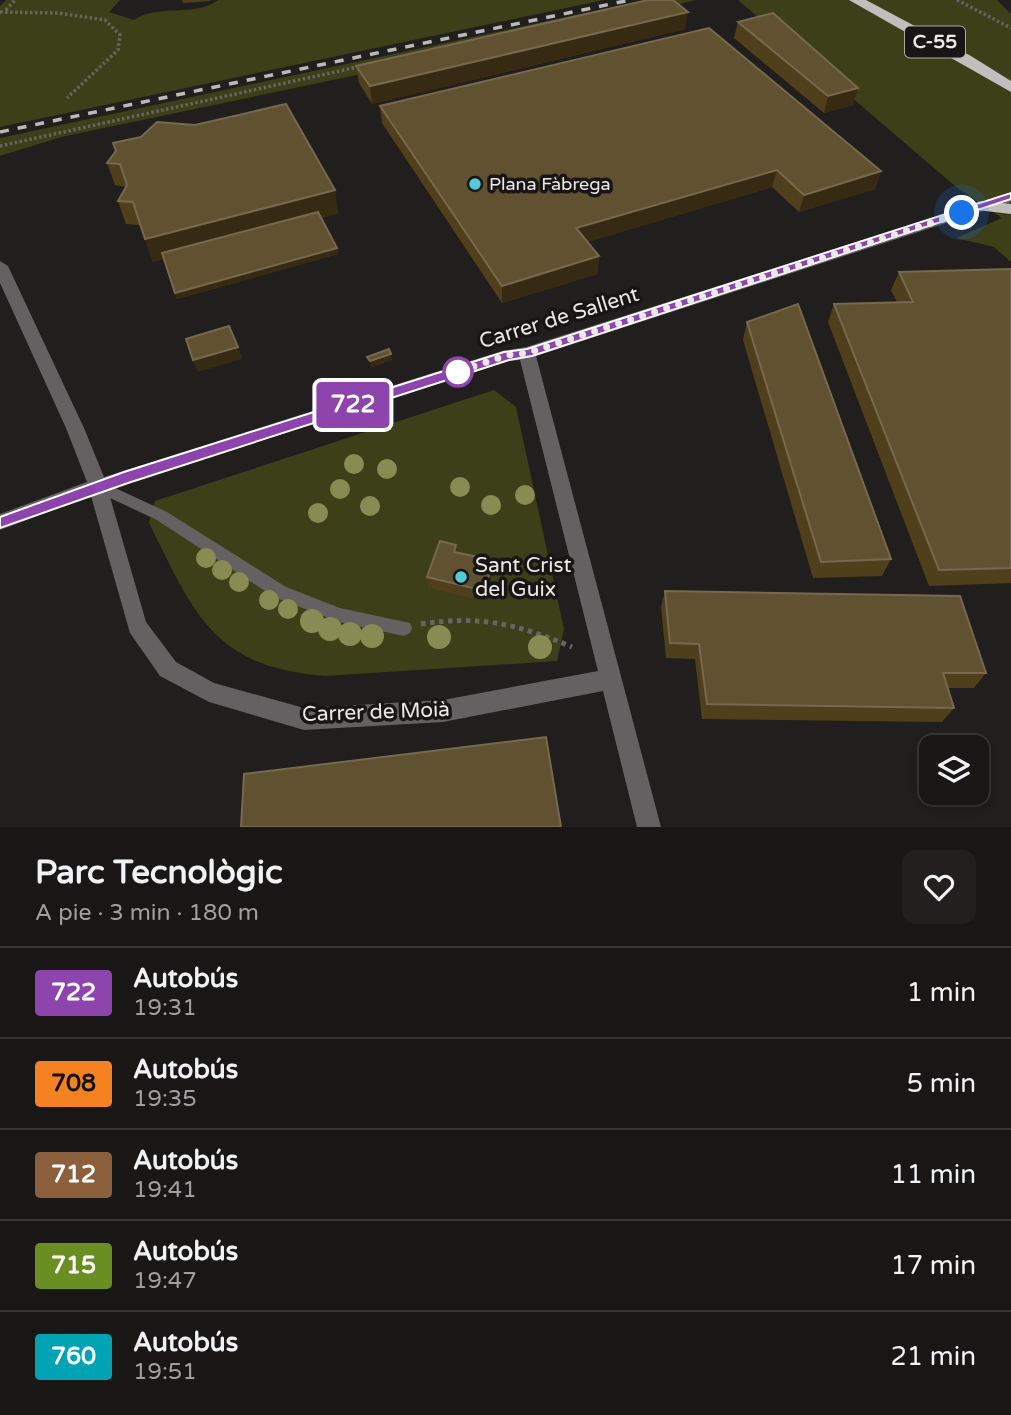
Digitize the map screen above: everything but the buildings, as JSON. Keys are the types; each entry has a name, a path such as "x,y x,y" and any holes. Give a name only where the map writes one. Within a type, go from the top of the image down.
{"highway":[{"name":"C-55","path":"856,0 966,59 1011,88"},
{"name":"C-55","path":"883,0 1011,71"},
{"path":"983,206 1011,209"}],"street":[{"name":"Carrer de Sallent","path":"0,522 98,486 508,355 527,353 1011,197"},
{"name":"Carrer de Moià","path":"0,266 98,486 138,626 168,668 209,692 304,719 443,712 610,679"},
{"path":"527,353 649,827"}],"lane":[{"path":"98,486 162,516 280,592 339,615 404,628"}],"path":[{"path":"3,12 15,0"},
{"path":"957,0 1011,28"},
{"path":"3,12 58,13 104,20 120,35 118,50 67,99"},
{"path":"0,146 372,64"},
{"path":"404,628 459,617 512,622 572,647"}],"green space":[{"path":"6,0 120,0 109,12 134,20 154,12 199,8 218,0 604,0 0,127 0,6"},
{"path":"646,0 696,0 534,38 61,137 0,156 0,138"},
{"path":"738,0 997,0 1011,14 1011,262 994,247 956,238 1002,218 955,186"},
{"path":"494,390 516,407 564,629 557,661 325,676 287,671 256,661 211,630 180,584 149,523 155,501"}],"railway":[{"path":"0,132 630,0"}],"bus line":[{"name":"722","path":"0,522 98,486 508,355 527,353 1011,197"}],"place":[{"name":"Plana Fàbrega","path":"475,184"},
{"name":"Sant Crist del Guix","path":"461,577"}],"route":[{"path":"458,372 454,373 508,355 527,353 962,213"}]}
